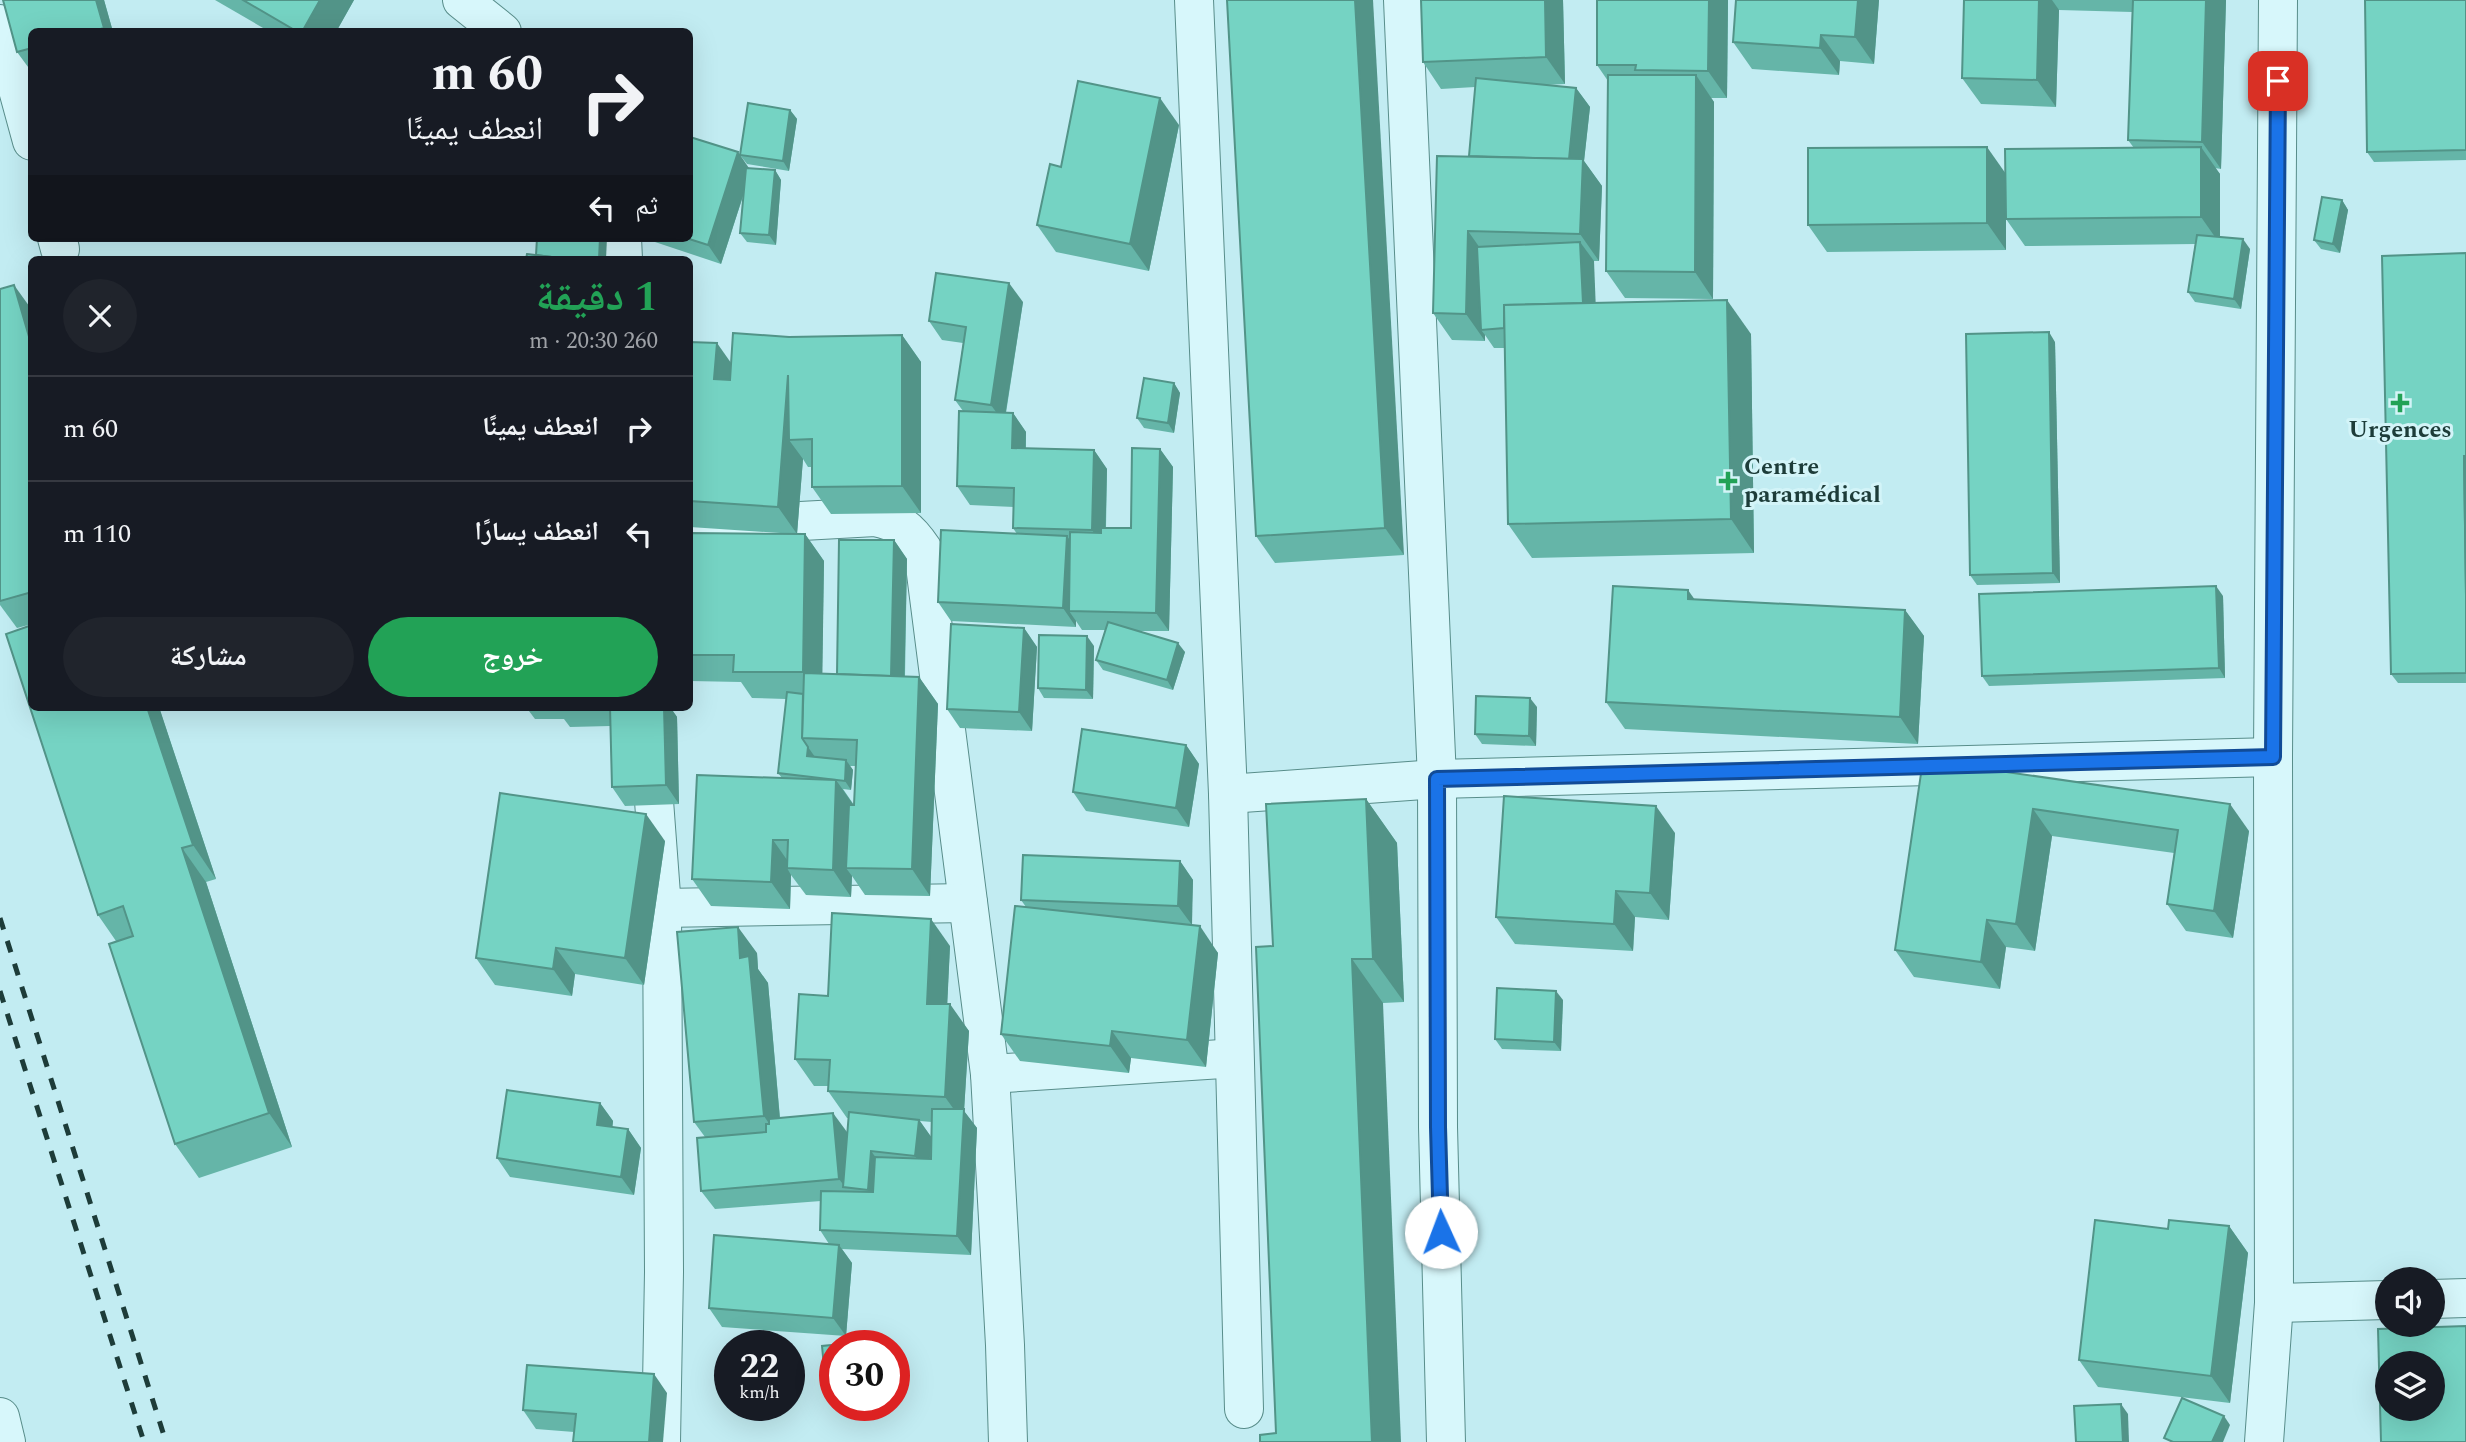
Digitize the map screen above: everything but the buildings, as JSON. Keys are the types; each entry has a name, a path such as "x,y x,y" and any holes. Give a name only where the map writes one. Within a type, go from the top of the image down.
{"street":[{"path":"1194,0 1228,794 1244,1409"},
{"path":"1403,0 1437,779 1438,1127 1447,1442"},
{"path":"2264,1442 2274,1303 2273,757 2278,0"},
{"path":"0,24 28,127"},
{"path":"693,527 875,517 894,522 910,531 923,550 990,1074 1008,1442"},
{"path":"648,711 662,908 664,1272 661,1442"},
{"path":"1228,794 1437,779 2273,757"},
{"path":"662,908 968,903"},
{"path":"990,1074 1235,1058"},
{"path":"2445,1299 2466,1298"},
{"path":"2274,1303 2375,1300"},
{"path":"0,1418 6,1442"}],"railway":[{"path":"0,918 166,1442"},
{"path":"0,991 144,1442"}],"place":[{"name":"Urgences","path":"2400,403"},
{"name":"Centre paramédical","path":"1728,481"}],"route":[{"path":"1441,1232 1437,779 2273,757 2278,81"}]}
